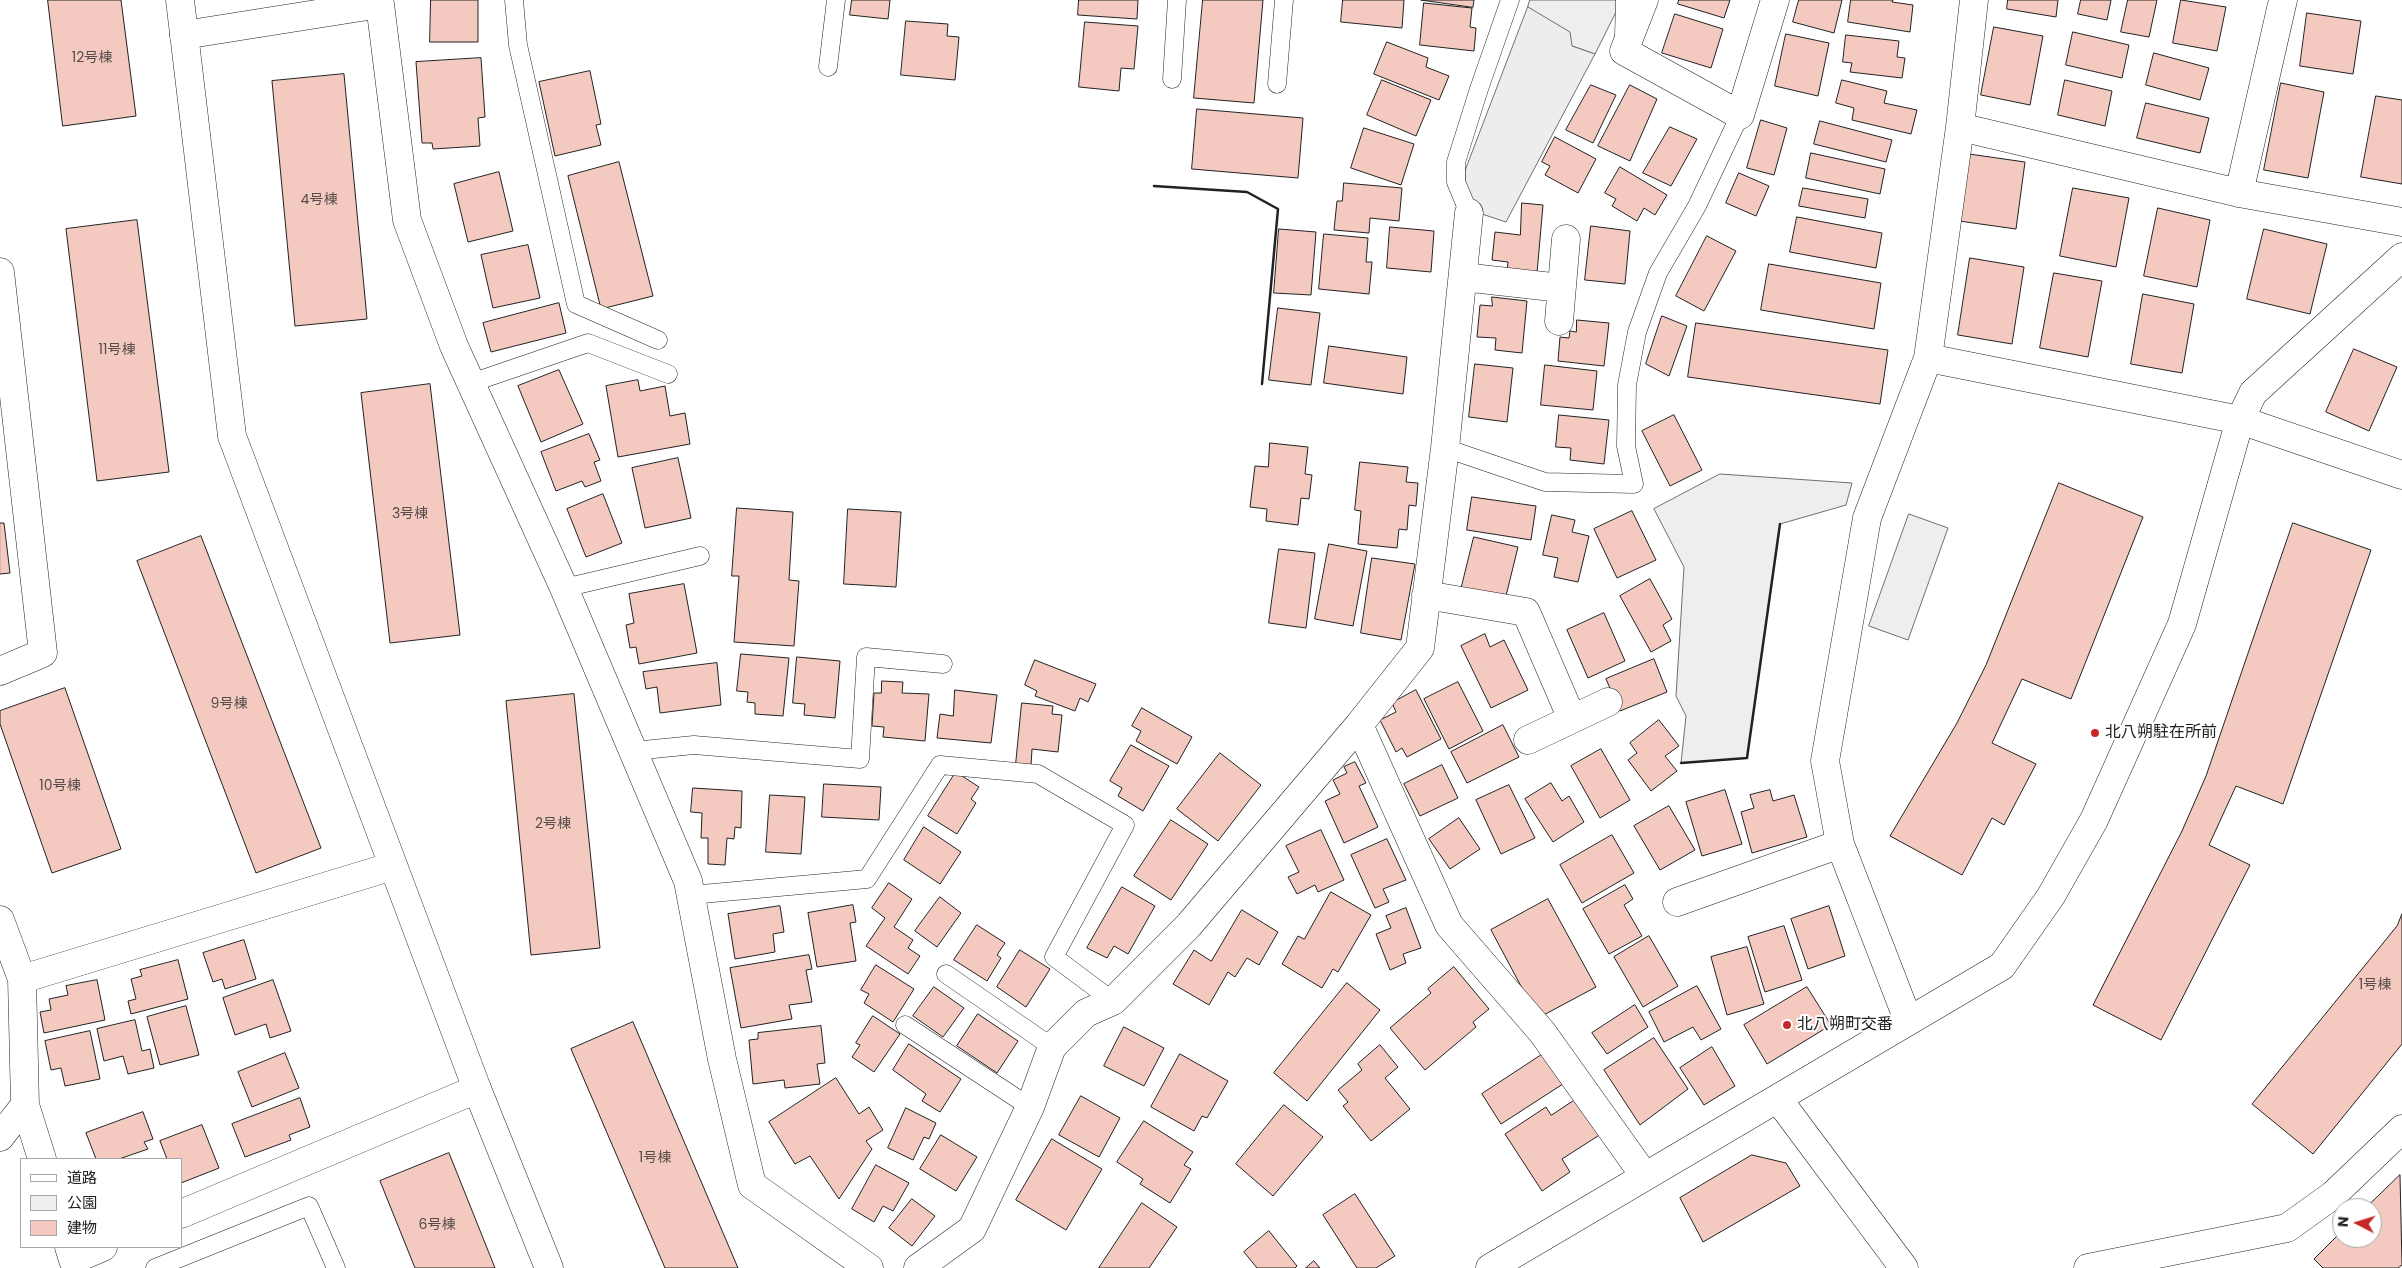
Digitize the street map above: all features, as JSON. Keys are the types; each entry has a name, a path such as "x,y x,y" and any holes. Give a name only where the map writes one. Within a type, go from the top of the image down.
{"street":[{"path":"180,0 232,436 477,1089 549,1268"},
{"path":"1644,0 1624,51 1740,115 1774,0"},
{"path":"1908,1020 1840,844 1825,761 1867,518 1928,358 1960,127 1974,0"},
{"path":"2239,193 2283,0"},
{"path":"184,35 382,2 407,220 454,346 564,588 688,880 722,1059 752,1185 869,1268"},
{"path":"1960,127 2239,193 2402,222"},
{"path":"918,1268 972,1229 1030,1107 1052,1047 1086,1013 1113,1001 1189,925 1359,725 1420,648 1445,448 1469,213"},
{"path":"1559,321 1566,239"},
{"path":"1490,1268 1644,1175 1778,1099 1908,1020 2002,966 2051,896 2094,820 2182,624 2240,420 2253,393 2402,257"},
{"path":"0,272 43,653 0,671"},
{"path":"1463,277 1562,288"},
{"path":"1928,358 2240,420 2402,475"},
{"path":"1426,595 1526,612 1572,719"},
{"path":"1528,740 1608,702"},
{"path":"1359,725 1449,925 1542,1032 1644,1175"},
{"path":"1677,902 1840,844"},
{"path":"22,979 394,866"},
{"path":"0,920 22,979 25,1105 42,1158"},
{"path":"182,1214 477,1089"},
{"path":"1778,1099 1904,1268"},
{"path":"0,1137 25,1105"},
{"path":"2088,1268 2287,1228 2333,1195 2402,1129"},
{"path":"69,1248 73,1260 102,1248"}],"lane":[{"path":"514,0 518,45 576,304 658,340"},
{"path":"828,67 836,0"},
{"path":"1172,79 1177,0"},
{"path":"1278,84 1284,0"},
{"path":"1469,213 1456,182 1456,162 1510,0"},
{"path":"1624,51 1625,0"},
{"path":"1445,448 1544,482 1634,484 1626,446 1627,386 1637,332 1658,273 1697,206 1740,115"},
{"path":"471,383 588,343 668,374"},
{"path":"564,588 700,556"},
{"path":"633,751 694,745 860,759 866,657 943,664"},
{"path":"691,895 867,879 940,765 1038,774 1125,825 1054,957 1113,1001"},
{"path":"946,974 1052,1047"},
{"path":"905,1025 1030,1107"},
{"path":"154,1268 309,1206 336,1268"}],"green space":[{"path":"1530,0 1622,0 1595,54 1572,46 1528,7"},
{"path":"1720,474 1852,483 1846,505 1780,524 1747,758 1681,763 1686,716 1676,696 1684,567 1654,509"},
{"path":"1909,514 1948,528 1908,640 1869,626"}],"shaded area":[{"path":"1528,7 1570,32 1572,46 1595,54 1506,222 1476,212 1465,186 1465,171"}],"building":[{"path":"48,0 121,0 136,116 63,126"},
{"path":"431,0 478,0 478,42 430,42"},
{"path":"852,0 890,0 888,19 850,15"},
{"path":"1079,0 1138,0 1137,19 1078,15"},
{"path":"1203,0 1263,0 1254,103 1194,98"},
{"path":"1343,0 1404,0 1402,28 1341,22"},
{"path":"1421,0 1474,0 1473,7"},
{"path":"1679,0 1730,0 1724,18 1678,4"},
{"path":"1799,0 1842,0 1834,33 1793,22"},
{"path":"1851,0 1893,0 1892,2 1913,5 1910,32 1848,22"},
{"path":"2008,0 2058,0 2056,17 2007,9"},
{"path":"2081,0 2111,0 2107,20 2078,14"},
{"path":"2128,0 2157,0 2149,37 2121,32"},
{"path":"2181,0 2226,7 2217,51 2173,43"},
{"path":"1424,3 1472,8 1470,27 1476,28 1474,51 1420,45"},
{"path":"2307,13 2361,21 2353,74 2300,66"},
{"path":"1675,14 1723,29 1711,68 1662,53"},
{"path":"906,21 948,24 947,36 959,37 955,80 901,75"},
{"path":"1085,22 1138,26 1134,69 1121,68 1119,91 1079,87"},
{"path":"1994,27 2043,36 2030,105 1981,95"},
{"path":"2073,32 2129,45 2122,78 2066,65"},
{"path":"1786,34 1829,43 1818,96 1775,86"},
{"path":"1846,35 1899,41 1897,57 1905,58 1902,78 1850,72 1852,63 1843,62"},
{"path":"1387,42 1428,58 1426,67 1449,76 1439,100 1374,74"},
{"path":"2154,53 2209,68 2200,100 2146,85"},
{"path":"481,58 485,117 478,118 480,146 433,149 432,143 422,143 416,62"},
{"path":"590,71 601,124 596,125 601,145 555,156 539,82"},
{"path":"344,74 367,319 295,326 272,81"},
{"path":"1382,80 1431,100 1416,136 1367,115"},
{"path":"1842,80 1887,91 1884,103 1917,110 1911,134 1852,120 1854,108 1836,103"},
{"path":"2065,80 2112,91 2105,126 2058,115"},
{"path":"2281,83 2324,92 2308,178 2264,170"},
{"path":"1591,85 1616,95 1593,143 1566,130"},
{"path":"1630,85 1657,99 1630,161 1598,146"},
{"path":"2376,96 2402,100 2402,184 2361,177"},
{"path":"2146,103 2209,118 2200,153 2137,138"},
{"path":"1197,109 1303,118 1298,178 1192,169"},
{"path":"1761,120 1787,128 1774,175 1747,168"},
{"path":"1820,121 1892,140 1886,162 1814,144"},
{"path":"1670,127 1697,139 1671,186 1643,173"},
{"path":"1364,128 1414,144 1401,185 1351,168"},
{"path":"1555,137 1596,159 1578,193 1545,175 1550,166 1542,162"},
{"path":"1811,153 1885,169 1880,194 1806,178"},
{"path":"1969,154 2025,162 2016,229 1959,221"},
{"path":"619,162 653,296 601,309 568,176"},
{"path":"1620,167 1667,195 1655,215 1644,208 1637,221 1612,206 1616,199 1605,193"},
{"path":"499,172 513,231 468,242 454,184"},
{"path":"1739,173 1769,186 1756,216 1726,203"},
{"path":"1344,183 1402,188 1399,221 1370,218 1369,233 1334,230 1337,201 1342,201"},
{"path":"1803,188 1868,199 1865,218 1799,206"},
{"path":"2073,188 2129,198 2116,267 2060,256"},
{"path":"1522,203 1543,205 1537,273 1507,271 1508,262 1492,260 1495,232 1520,235"},
{"path":"2158,208 2210,220 2197,287 2144,276"},
{"path":"1797,217 1882,233 1876,268 1790,252"},
{"path":"137,220 169,472 97,481 66,229"},
{"path":"1591,226 1630,231 1625,284 1585,280"},
{"path":"1390,227 1434,231 1431,272 1387,268"},
{"path":"1279,229 1316,232 1311,295 1274,293"},
{"path":"2264,229 2327,244 2310,314 2247,299"},
{"path":"1324,234 1368,238 1366,262 1372,262 1369,294 1319,289"},
{"path":"1707,236 1736,251 1704,311 1676,296"},
{"path":"528,245 540,298 493,308 481,255"},
{"path":"1970,258 2024,267 2012,344 1958,335"},
{"path":"1769,264 1881,283 1874,329 1761,310"},
{"path":"2054,273 2102,281 2088,357 2040,348"},
{"path":"2143,294 2194,304 2182,373 2131,364"},
{"path":"1492,297 1527,301 1522,353 1495,350 1496,338 1477,337 1480,305 1492,306"},
{"path":"559,303 566,333 491,352 483,323"},
{"path":"1278,308 1320,313 1311,385 1269,380"},
{"path":"1662,316 1687,326 1669,376 1646,364"},
{"path":"1577,320 1609,323 1604,366 1558,361 1560,337 1569,338 1570,331 1576,332"},
{"path":"1696,323 1888,350 1880,404 1688,377"},
{"path":"1329,346 1407,357 1403,394 1324,383"},
{"path":"2354,349 2397,367 2369,431 2326,412"},
{"path":"1475,364 1513,368 1507,422 1469,417"},
{"path":"1545,365 1597,371 1593,410 1541,405"},
{"path":"559,370 583,424 541,442 518,386"},
{"path":"638,380 640,391 665,386 670,416 685,413 690,444 618,457 606,386"},
{"path":"430,384 460,635 390,643 361,393"},
{"path":"1559,415 1609,420 1604,464 1570,460 1571,448 1556,447"},
{"path":"1674,415 1702,470 1670,486 1642,431"},
{"path":"589,434 600,460 594,462 601,481 585,487 582,481 556,491 541,452"},
{"path":"1270,443 1308,447 1305,474 1312,475 1309,499 1301,498 1298,525 1266,521 1267,509 1250,507 1255,466 1268,467"},
{"path":"678,458 691,518 645,528 632,468"},
{"path":"1360,462 1408,467 1406,482 1418,483 1416,506 1409,505 1407,530 1399,529 1397,548 1358,544 1361,511 1355,510"},
{"path":"2059,483 2143,517 2071,699 2022,679 1992,743 2036,764 2004,825 1992,818 1962,875 1890,836 1957,723 1986,665"},
{"path":"603,494 622,543 586,557 567,509"},
{"path":"1472,497 1536,506 1531,540 1467,530"},
{"path":"737,508 793,512 789,580 799,581 794,646 734,642 739,576 732,576"},
{"path":"848,509 901,512 896,587 844,584"},
{"path":"1632,511 1656,560 1617,578 1594,529"},
{"path":"1552,515 1575,520 1572,532 1589,536 1578,582 1554,577 1558,558 1543,555"},
{"path":"0,523 4,523 10,573 0,574"},
{"path":"2293,523 2371,550 2283,804 2236,786 2209,845 2250,865 2161,1040 2093,1005 2182,831 2206,776"},
{"path":"201,536 321,848 256,873 137,561"},
{"path":"1474,537 1518,547 1505,600 1461,590"},
{"path":"1329,544 1367,551 1353,626 1315,619"},
{"path":"1279,549 1315,553 1306,628 1269,623"},
{"path":"1372,558 1415,564 1401,640 1361,633"},
{"path":"1650,579 1672,619 1663,625 1671,641 1651,652 1620,596"},
{"path":"684,584 697,653 639,664 636,647 630,648 626,625 634,623 629,594"},
{"path":"1604,613 1625,661 1588,678 1567,630"},
{"path":"1485,634 1490,647 1504,640 1528,690 1491,708 1461,646"},
{"path":"741,654 789,658 783,716 755,714 755,703 747,702 748,692 737,691"},
{"path":"797,657 840,661 835,718 804,715 805,704 793,703"},
{"path":"1654,659 1667,692 1620,711 1606,679"},
{"path":"1035,660 1096,684 1088,702 1080,698 1075,711 1035,696 1037,691 1025,685"},
{"path":"717,663 721,705 660,713 657,687 646,689 643,672"},
{"path":"882,681 903,682 902,693 929,694 925,741 883,737 884,727 872,726 874,693 881,693"},
{"path":"1458,682 1483,731 1449,749 1424,699"},
{"path":"65,688 121,849 52,873 0,724 0,711"},
{"path":"955,690 997,695 991,743 937,738 940,714 953,716"},
{"path":"1416,690 1441,739 1407,757 1402,748 1396,752 1380,720 1396,712 1392,703"},
{"path":"574,694 600,948 531,955 506,701"},
{"path":"1022,703 1053,706 1052,714 1062,715 1058,752 1032,749 1031,766 1016,764"},
{"path":"1142,708 1192,737 1177,764 1136,741 1141,731 1132,726"},
{"path":"1659,720 1679,746 1665,756 1677,771 1651,791 1628,760 1637,753 1630,743"},
{"path":"1503,725 1519,757 1467,783 1451,752"},
{"path":"1131,745 1169,766 1143,811 1118,796 1122,788 1110,781"},
{"path":"1601,749 1630,800 1600,818 1571,766"},
{"path":"1220,753 1261,785 1218,841 1177,809"},
{"path":"1355,762 1366,783 1359,786 1378,827 1344,843 1325,801 1340,794 1333,780 1347,773 1344,767"},
{"path":"1442,765 1458,798 1420,816 1404,784"},
{"path":"956,772 979,787 971,799 976,803 957,834 928,816"},
{"path":"1551,783 1562,801 1569,796 1584,822 1553,842 1525,799"},
{"path":"824,784 881,787 879,820 822,817"},
{"path":"1509,785 1535,838 1501,854 1476,800"},
{"path":"693,788 742,791 741,828 735,827 734,839 727,838 725,865 708,864 708,838 701,838 702,813 691,812"},
{"path":"1725,790 1742,844 1702,856 1686,802"},
{"path":"1770,790 1773,801 1794,795 1807,837 1752,853 1741,812 1754,808 1750,795"},
{"path":"770,795 805,797 801,854 766,852"},
{"path":"1669,806 1695,850 1660,870 1634,826"},
{"path":"1459,818 1480,849 1450,869 1429,839"},
{"path":"1171,820 1208,844 1171,900 1134,876"},
{"path":"924,827 961,852 940,884 904,860"},
{"path":"1321,830 1344,880 1318,892 1315,885 1297,894 1288,877 1299,872 1286,846"},
{"path":"1612,835 1634,873 1582,903 1560,865"},
{"path":"1387,839 1406,880 1383,889 1389,902 1375,908 1351,855"},
{"path":"889,883 912,899 894,927 913,940 908,948 920,956 908,974 866,946 885,918 872,908"},
{"path":"1625,885 1633,899 1624,905 1642,936 1609,954 1583,909"},
{"path":"1122,887 1155,906 1128,954 1114,946 1107,958 1087,948"},
{"path":"1331,892 1371,915 1338,972 1333,969 1322,988 1282,964 1298,936 1304,939"},
{"path":"940,897 961,913 937,947 915,931"},
{"path":"1548,899 1596,987 1538,1018 1491,930"},
{"path":"853,905 856,922 850,923 856,961 817,967 808,913"},
{"path":"780,906 784,932 773,934 775,952 735,959 728,914"},
{"path":"1829,906 1845,956 1808,969 1791,919"},
{"path":"1406,908 1421,948 1403,954 1406,963 1390,970 1376,934 1391,928 1386,916"},
{"path":"1242,910 1278,932 1259,965 1247,958 1235,977 1228,972 1209,1005 1173,984 1194,950 1211,961"},
{"path":"2402,914 2402,1044 2313,1154 2252,1104 2397,926"},
{"path":"977,925 1005,943 997,955 1001,958 987,981 954,960"},
{"path":"1784,926 1802,980 1765,992 1748,937"},
{"path":"1649,936 1678,986 1643,1007 1614,957"},
{"path":"244,940 256,979 225,989 222,979 213,982 203,953"},
{"path":"1747,947 1764,1004 1727,1015 1711,957"},
{"path":"1020,950 1050,969 1026,1007 997,987"},
{"path":"809,955 812,969 806,970 812,1002 789,1005 792,1019 741,1028 730,968"},
{"path":"178,960 188,999 131,1014 128,1001 136,999 131,979 142,976 140,970"},
{"path":"876,965 914,989 893,1022 864,1003 869,994 861,990"},
{"path":"1454,967 1489,1009 1473,1022 1476,1027 1425,1070 1390,1028 1431,993 1428,989"},
{"path":"97,980 105,1020 44,1033 40,1012 51,1010 49,999 68,995 66,986"},
{"path":"273,980 291,1031 270,1038 266,1024 235,1035 223,998"},
{"path":"1347,983 1380,1010 1307,1101 1274,1073"},
{"path":"1697,986 1721,1029 1701,1040 1693,1027 1664,1042 1649,1012"},
{"path":"934,987 964,1008 943,1037 913,1016"},
{"name":"北八朔町交番","path":"1807,987 1831,1025 1767,1064 1744,1025"},
{"path":"1635,1005 1648,1027 1607,1054 1592,1033"},
{"path":"186,1006 199,1055 160,1065 147,1017"},
{"path":"978,1014 1018,1041 997,1073 957,1046"},
{"path":"873,1016 900,1034 874,1072 852,1057 860,1045 856,1043"},
{"path":"135,1020 142,1051 150,1049 154,1068 128,1074 123,1056 104,1061 97,1029"},
{"path":"633,1022 738,1268 665,1268 571,1049"},
{"path":"821,1026 825,1063 817,1064 820,1084 785,1088 784,1080 753,1084 749,1040 758,1039 758,1033"},
{"path":"1124,1027 1164,1048 1144,1086 1104,1066"},
{"path":"90,1031 100,1079 65,1086 61,1068 51,1070 45,1041"},
{"path":"1654,1038 1688,1089 1640,1125 1604,1070"},
{"path":"909,1044 961,1079 940,1112 922,1101 926,1094 893,1070"},
{"path":"1380,1045 1398,1067 1385,1078 1410,1109 1371,1141 1343,1106 1348,1102 1338,1090 1362,1070 1358,1064"},
{"path":"1712,1047 1735,1086 1704,1105 1680,1068"},
{"path":"1546,1052 1566,1082 1501,1124 1482,1094"},
{"path":"285,1053 299,1088 252,1107 238,1072"},
{"path":"1180,1054 1228,1081 1207,1118 1202,1116 1194,1131 1151,1107"},
{"path":"836,1078 859,1114 869,1107 883,1130 866,1141 872,1149 839,1199 810,1156 795,1164 769,1122"},
{"path":"1081,1096 1120,1118 1099,1157 1059,1135"},
{"path":"300,1098 310,1127 289,1135 291,1140 245,1157 232,1124"},
{"path":"1578,1098 1601,1134 1562,1159 1570,1172 1542,1191 1505,1134 1546,1107 1551,1115"},
{"path":"1284,1105 1323,1137 1273,1196 1236,1164"},
{"path":"906,1108 936,1123 929,1139 924,1137 913,1160 888,1148"},
{"path":"143,1112 153,1139 144,1142 148,1149 122,1158 96,1158 86,1133"},
{"path":"1144,1121 1193,1152 1184,1165 1191,1169 1170,1203 1140,1184 1143,1179 1117,1162"},
{"path":"202,1125 219,1168 182,1183 182,1158 167,1158 160,1141"},
{"path":"941,1135 977,1157 956,1191 920,1169"},
{"path":"1052,1139 1102,1169 1066,1230 1016,1200"},
{"path":"449,1153 495,1268 415,1268 380,1181"},
{"path":"1752,1155 1786,1163 1800,1186 1703,1242 1680,1198"},
{"path":"876,1165 909,1183 893,1211 883,1206 874,1222 852,1209"},
{"path":"2400,1175 2402,1265 2398,1268 2323,1268 2314,1259 2332,1241 2332,1248 2382,1248 2382,1198 2376,1198"},
{"path":"1355,1194 1395,1256 1376,1268 1357,1268 1323,1215"},
{"path":"912,1199 935,1216 912,1246 889,1228"},
{"path":"1142,1203 1177,1227 1149,1268 1099,1268"},
{"path":"1269,1231 1297,1266 1295,1268 1257,1268 1244,1252"},
{"path":"1314,1261 1320,1268 1306,1268"}],"wall":[{"path":"1154,186 1247,192 1278,209 1262,384"},
{"path":"1681,763 1747,758 1780,524"}],"place":[{"name":"北八朔駐在所前","path":"2095,733"},
{"name":"北八朔町交番","path":"1787,1025"}]}
